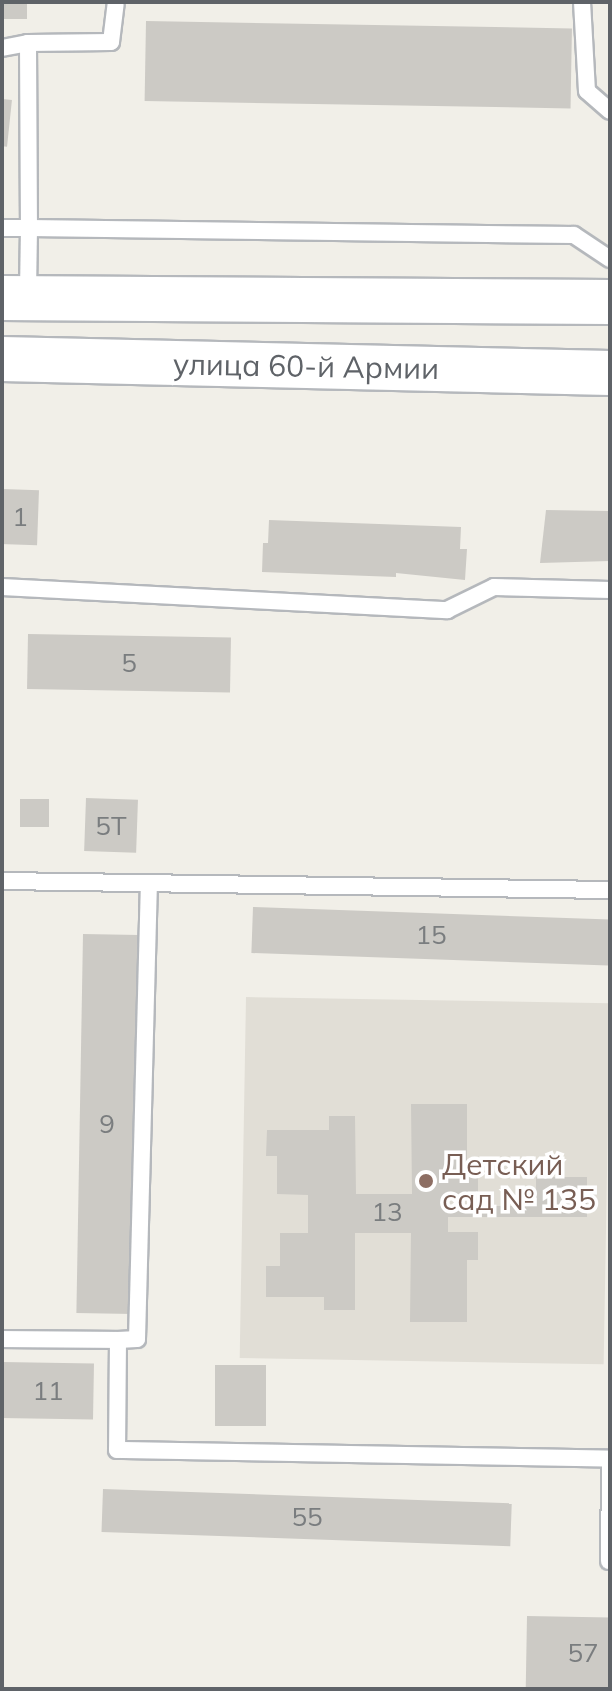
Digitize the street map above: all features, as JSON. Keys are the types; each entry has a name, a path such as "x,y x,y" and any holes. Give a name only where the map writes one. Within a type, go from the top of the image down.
{"main road":[{"path":"15,359 15,298 610,302"},
{"name":"улица 60-й Армии","path":"15,359 610,373"}],"lane":[{"path":"582,2 587,91 610,111"},
{"path":"2,48 28,43 111,42 116,4"},
{"path":"15,298 29,228 28,43"},
{"path":"2,228 574,235 610,259"},
{"path":"2,587 447,610 494,587 610,590"},
{"path":"2,881 610,890"},
{"path":"2,1339 137,1339 149,883"},
{"path":"118,1340 117,1450 610,1459 609,1561"}],"shaded area":[{"name":"Детский сад № 135","path":"246,997 610,1003 604,1364 240,1358"}],"building":[{"path":"2,2 27,2 27,19 2,19"},
{"path":"146,21 572,28 571,108 145,101"},
{"path":"2,99 12,100 7,147 2,146"},
{"path":"2,489 39,490 37,545 2,544"},
{"path":"546,510 610,511 610,561 540,563"},
{"path":"269,520 461,527 460,549 467,549 465,580 396,573 396,577 262,572 263,543 268,543"},
{"path":"28,634 231,638 230,693 27,689"},
{"path":"86,798 138,800 136,853 84,851"},
{"path":"20,799 49,799 49,827 20,827"},
{"path":"253,907 610,919 608,965 251,953"},
{"path":"83,934 139,935 132,1314 76,1313"},
{"path":"411,1104 467,1104 467,1165 478,1165 478,1195 448,1195 448,1206 536,1206 536,1177 587,1177 587,1217 448,1217 448,1232 478,1232 478,1260 467,1260 467,1322 410,1322 411,1233 355,1233 355,1310 324,1310 324,1297 266,1297 266,1266 280,1266 280,1233 308,1233 308,1195 277,1194 277,1156 266,1156 267,1130 329,1130 329,1116 355,1116 356,1194 412,1194"},
{"path":"2,1362 94,1364 93,1420 2,1418"},
{"path":"215,1365 266,1365 266,1426 215,1426"},
{"path":"103,1489 512,1503 510,1546 101,1532"},
{"path":"527,1616 610,1617 609,1688 526,1687"}],"place":[{"name":"Детский сад № 135","path":"426,1181"}]}
